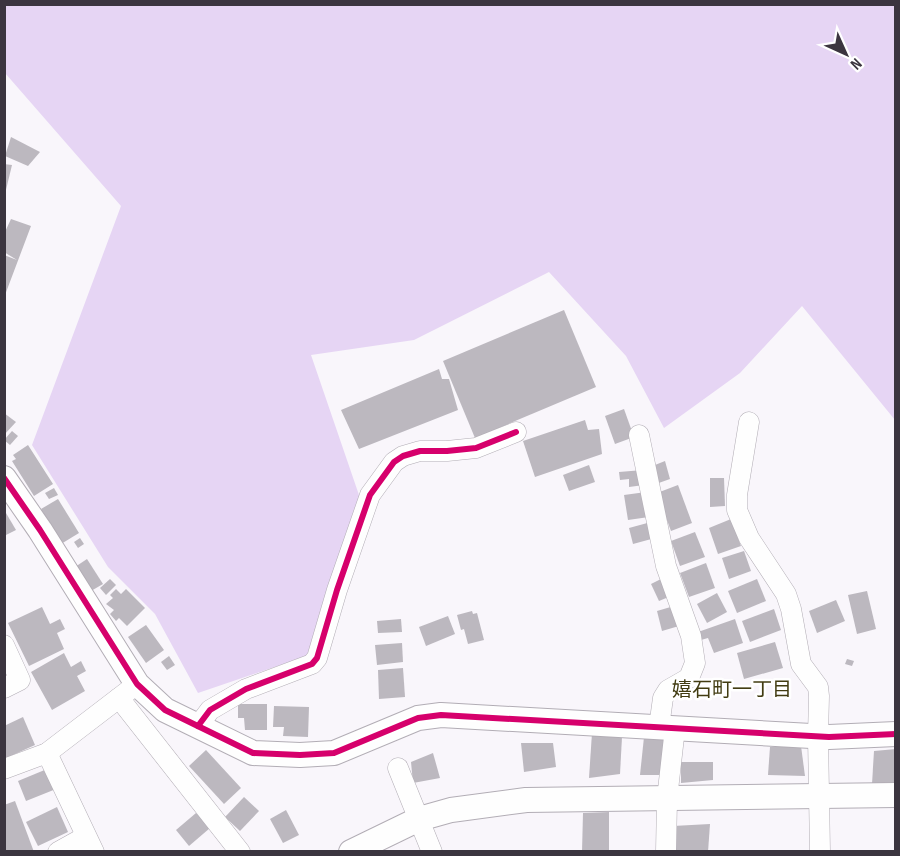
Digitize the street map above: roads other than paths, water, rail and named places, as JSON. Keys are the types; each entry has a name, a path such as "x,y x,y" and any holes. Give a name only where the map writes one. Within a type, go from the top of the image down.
{"street":[{"path":"749,422 737,495 737,510 749,538 786,594 801,664 818,687 820,852"},
{"path":"198,726 210,710 246,689 312,664 316,658 370,495 394,462 403,456 420,451 476,448 516,432"},
{"path":"639,435 666,566 691,636 695,663 689,678 668,690 663,698 667,727 666,852"},
{"path":"4,478 40,530 128,691 240,852"},
{"path":"4,645 20,680 4,688"},
{"path":"128,691 253,753 300,755 334,753 418,718 441,715 818,736 896,734"},
{"path":"4,769 47,753 128,691"},
{"path":"47,753 90,844 58,852"},
{"path":"398,768 432,852"},
{"path":"351,852 419,819 451,810 526,800 896,795"}],"district":[{"name":"嬉石町一丁目","path":"732,690"}]}
